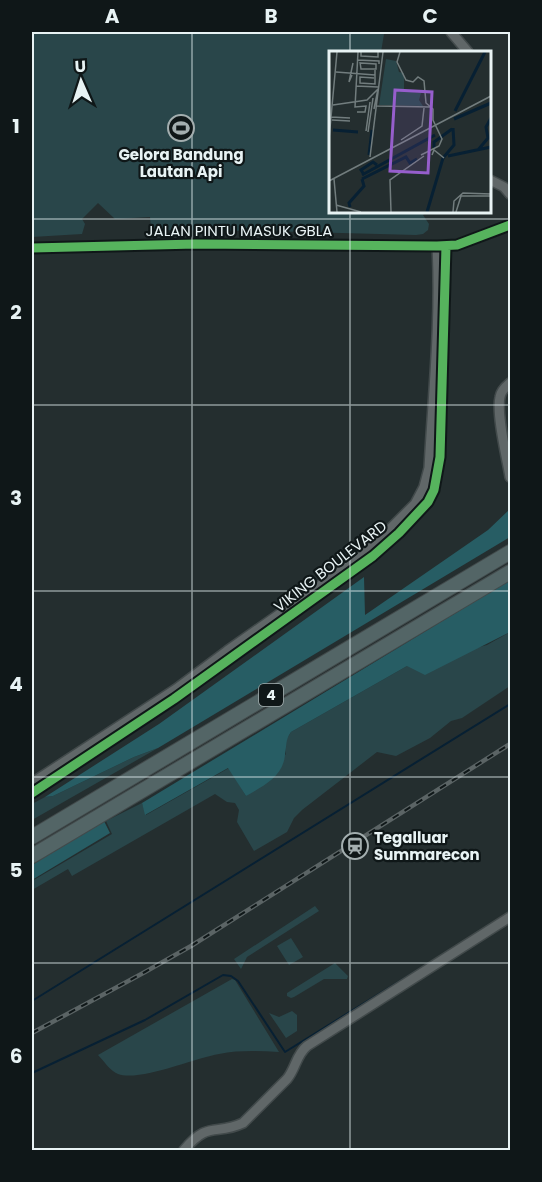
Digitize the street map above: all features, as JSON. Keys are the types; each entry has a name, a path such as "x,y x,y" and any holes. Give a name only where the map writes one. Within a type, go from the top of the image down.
{"highway":[{"name":"4","path":"33,836 510,552"},
{"name":"4","path":"32,856 510,572"},
{"path":"33,836 44,848"}],"street":[{"path":"451,32 467,51"},
{"path":"491,181 504,187 510,194"},
{"name":"JALAN PINTU MASUK GBLA","path":"32,248 185,244 442,246 473,240 510,225"},
{"name":"VIKING BOULEVARD","path":"32,783 167,695 365,554 415,504 424,487 429,468 442,246"},
{"name":"VIKING BOULEVARD","path":"32,793 174,699 342,579 390,541 428,502 434,490 440,457 446,300 442,246"},
{"path":"510,382 502,391 499,403 504,449 510,477"},
{"path":"184,1150 203,1132 210,1129 235,1127 243,1123 287,1079 300,1052 307,1046 510,917"}],"shaded area":[{"name":"Gelora Bandung Lautan Api","path":"32,32 382,32 384,34 381,51 329,51 329,213 425,213 423,215 429,224 428,230 423,234 151,230 150,217 115,219 98,203 82,219 85,224 82,234 32,237"},
{"path":"510,509 510,537 158,748 53,796 45,797 159,724 364,577 365,615 488,530"},
{"path":"510,580 510,632 425,675 407,666 291,732 287,740 283,763 276,775 246,796 228,768 145,815 142,803"},
{"path":"510,632 510,686 462,718 451,721 430,738 396,756 377,752 302,810 294,818 287,832 254,851 237,822 239,810 235,803 227,802 215,794 72,876 68,869 32,890 32,881 112,834 106,821 142,803 146,815 229,768 246,796 286,754 285,742 291,732 407,666 487,645"},
{"path":"158,748 32,820 32,804"},
{"path":"104,821 110,833 32,880 32,865"},
{"path":"315,906 319,911 247,957 241,969 234,959"},
{"path":"291,938 303,957 289,965 277,946"},
{"path":"335,963 348,976 347,979 324,979 294,997 287,996 287,993"},
{"path":"232,979 235,980 279,1052 226,1053 153,1072 127,1076 115,1073 98,1055"},
{"path":"292,1011 297,1015 297,1031 286,1038 269,1013 279,1017"}],"waterway":[{"path":"32,1001 510,704"},
{"path":"32,1073 145,1020 223,975 231,976 238,981 285,1052 434,960"}],"railway":[{"path":"32,1033 191,946 510,744"}],"cycle path":[{"path":"32,248 196,244 437,246 457,245 510,225"},
{"path":"32,793 174,699 373,556 399,533 428,502 434,490 440,457 446,246"}],"place":[{"name":"Gelora Bandung Lautan Api","path":"181,128"},
{"name":"Tegalluar Summarecon","path":"355,846"}]}
